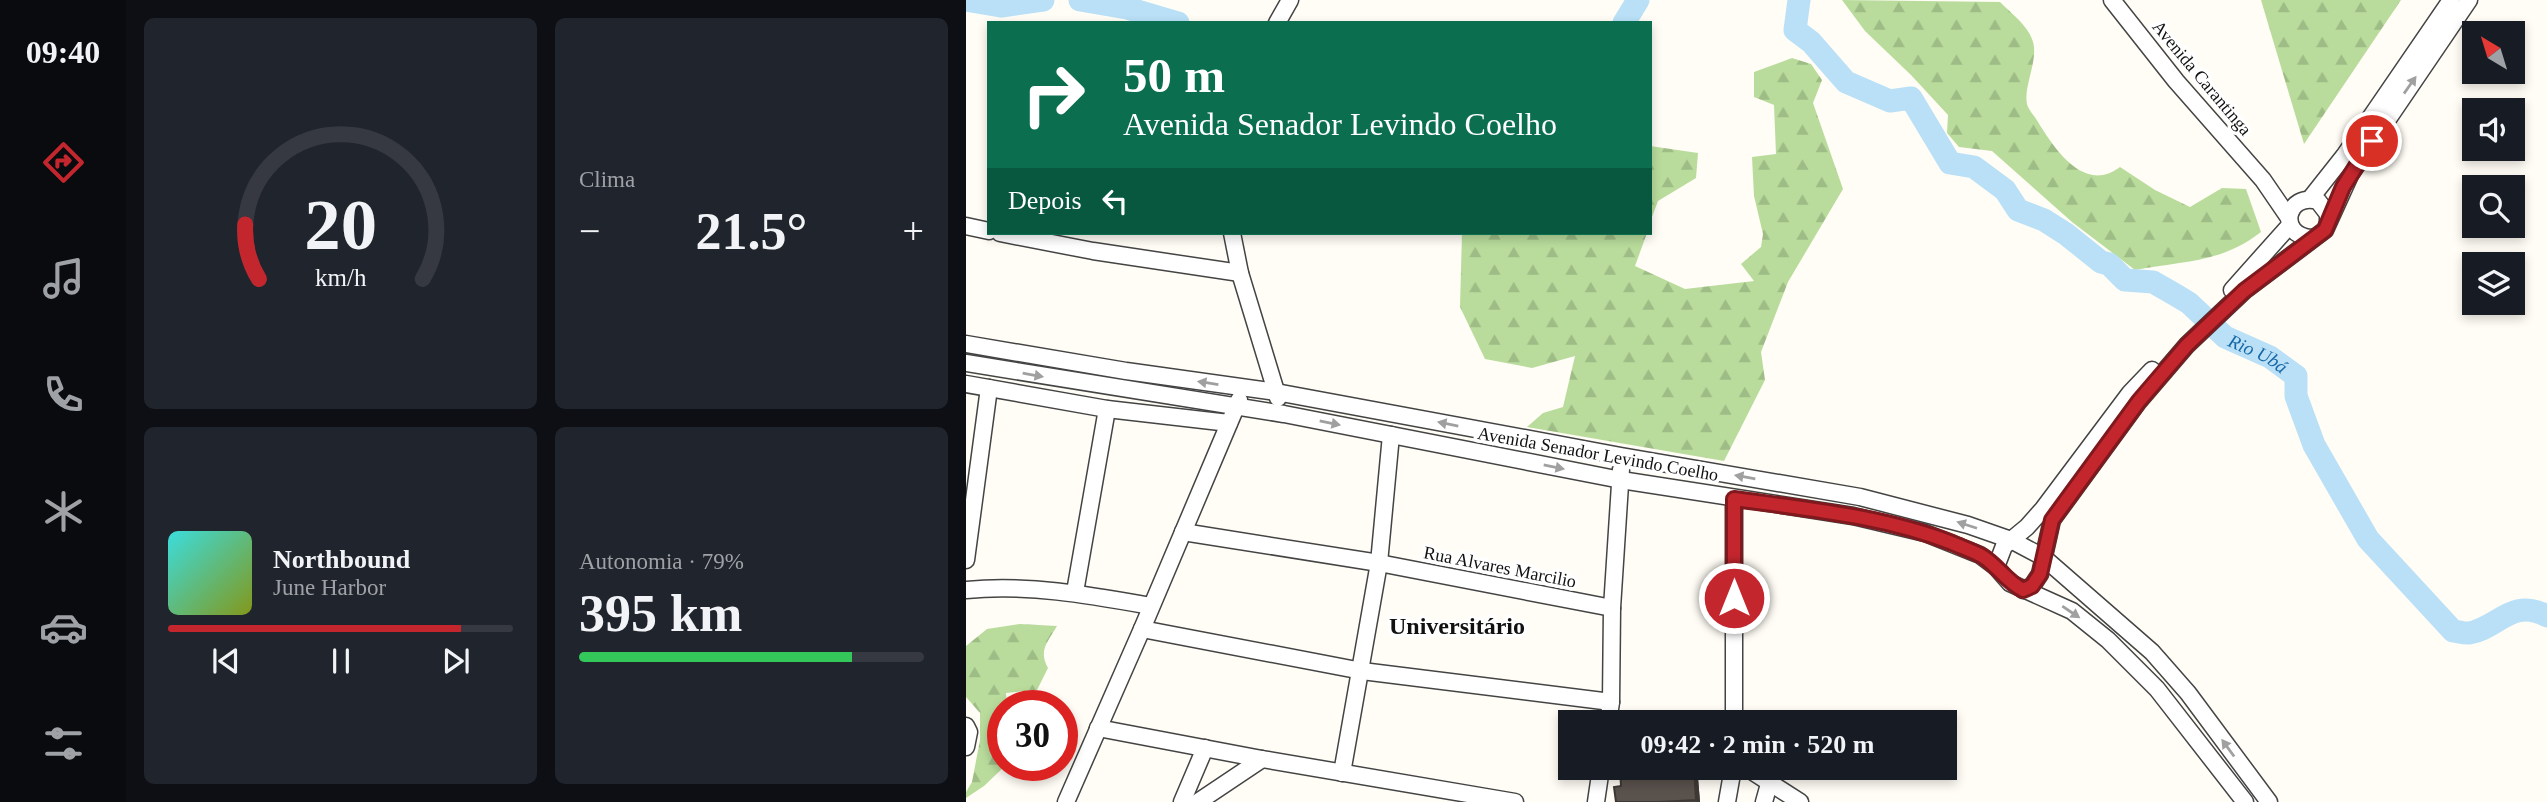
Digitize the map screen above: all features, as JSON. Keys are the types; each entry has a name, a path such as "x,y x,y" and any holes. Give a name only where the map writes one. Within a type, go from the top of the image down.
{"street":[{"path":"1278,21 1290,0"},
{"name":"Avenida Carantinga","path":"2112,0 2176,81 2263,180 2289,221"},
{"path":"2226,303 2289,221 2294,206 2307,200 2344,156 2451,0"},
{"path":"2289,221 2294,233 2302,238 2319,236 2325,230 2350,175 2469,0"},
{"name":"Avenida Carantinga","path":"2263,180 2307,200"},
{"path":"2307,200 2324,206 2328,222"},
{"path":"966,226 987,230"},
{"path":"1010,235 1093,251 1240,273"},
{"path":"1232,235 1240,273 1284,414"},
{"path":"1997,567 2001,550 2043,509 2130,393 2226,303 2311,238"},
{"path":"2023,590 2037,580 2052,520 2184,342"},
{"path":"966,344 1276,392 1621,456 1860,496 1924,512 2011,540 2043,557 2152,652 2188,693 2269,802"},
{"name":"Avenida Senador Levindo Coelho","path":"966,363 1284,414 1621,480 1853,516 1925,533 1980,555 1997,567 2007,580 2023,590 2072,611 2116,646 2157,689 2245,802"},
{"path":"966,384 1107,409 1229,423"},
{"path":"966,560 989,388"},
{"path":"1066,802 1245,388"},
{"path":"1075,592 1107,409"},
{"path":"1342,773 1380,563 1391,435"},
{"path":"1610,710 1612,608 1621,456"},
{"path":"1734,499 1734,710"},
{"name":"Rua Alvares Marcilio","path":"1183,532 1380,563 1612,608"},
{"path":"966,590 999,587 1075,592 1151,606"},
{"path":"1142,629 1362,671 1611,702"},
{"path":"966,726 969,732 966,747"},
{"path":"1098,728 1515,802"},
{"path":"1182,802 1205,748"},
{"path":"1198,802 1262,759"},
{"path":"1596,802 1599,780"},
{"path":"1727,802 1731,780"},
{"path":"1764,780 1800,802"},
{"path":"1764,802 1769,784"}],"green space":[{"path":"1842,0 2000,2 2022,24 2032,39 2034,55 2026,97 2028,106 2053,145 2072,165 2095,175 2107,174 2120,167 2155,190 2190,207 2222,188 2246,189 2261,232 2231,250 2216,255 2135,270 2072,222 1992,151 1959,147 1947,133 1948,115 1865,31"},
{"path":"2261,0 2401,0 2304,144"},
{"path":"1792,58 1811,64 1822,80 1813,103 1843,189 1788,282 1761,352 1765,380 1724,461 1527,427 1543,413 1563,407 1575,356 1532,368 1485,359 1460,307 1462,235 1646,235 1635,266 1685,289 1754,281 1741,264 1761,247 1763,234 1754,196 1752,157 1776,154 1774,105 1754,97 1754,72"},
{"path":"1652,146 1698,153 1696,178 1658,201 1652,217"},
{"path":"1020,624 1057,626 1044,651 1048,668 1037,690 987,690 987,781 989,781 966,798 980,740 980,713 966,697 966,646 987,629"}],"building":[{"path":"1621,780 1695,780 1696,800 1616,802 1614,787 1621,786"}],"waterway":[{"name":"Rio Ubá","path":"966,0 1001,6 1043,0"},
{"name":"Rio Ubá","path":"1080,0 1127,8 1171,21"},
{"name":"Rio Ubá","path":"1625,21 1638,0"},
{"name":"Rio Ubá","path":"1799,0 1795,30 1811,42 1846,82 1890,101 1911,98 1950,163 1974,167 2005,190 2018,210 2044,220 2066,234 2101,262 2109,264 2125,280 2153,282 2189,303 2225,337 2270,357 2296,376 2296,396 2314,445 2368,539 2453,631 2467,633 2479,630 2505,616 2524,610 2547,616"}],"district":[{"name":"Universitário","path":"1457,626"}],"route":[{"path":"1734,598 1734,499 1853,516 1925,533 1980,555 1997,567 2010,583 2023,590 2032,586 2042,568 2052,520 2113,435 2187,345 2244,291 2325,230 2343,187 2372,141"}]}
